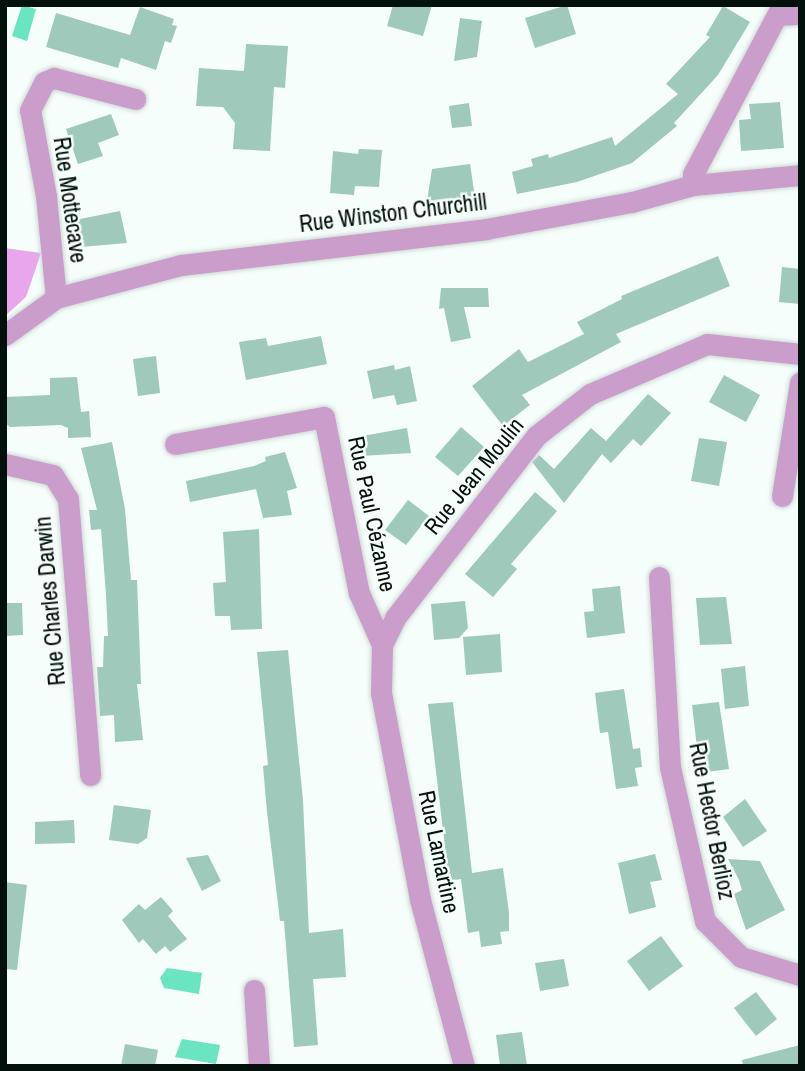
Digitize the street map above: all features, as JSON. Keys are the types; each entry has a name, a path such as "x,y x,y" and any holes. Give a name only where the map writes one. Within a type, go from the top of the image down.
{"street":[{"path":"693,185 693,174 780,10 800,14"},
{"name":"Rue Mottecave","path":"55,298 46,196 30,110 44,82 54,78 135,99"},
{"name":"Rue Winston Churchill","path":"5,335 55,298 181,265 486,229 632,202 693,185 800,176"},
{"name":"Rue Jean Moulin","path":"382,645 395,618 536,436 590,394 707,344 800,354"},
{"path":"782,496 800,382"},
{"name":"Rue Paul Cézanne","path":"175,444 324,417 359,593 382,645"},
{"name":"Rue Charles Darwin","path":"5,464 53,475 68,499 90,775"},
{"name":"Rue Hector Berlioz","path":"659,577 670,767 705,921 741,957 800,975"},
{"name":"Rue Lamartine","path":"382,645 381,693 420,899 464,1066"},
{"path":"254,990 259,1066"}],"shaded area":[{"path":"22,5 36,9 27,41 12,36"},
{"path":"5,248 41,253 26,297 5,316"},
{"path":"167,968 202,973 199,994 164,988 160,978"},
{"path":"182,1039 220,1045 216,1064 175,1057"}],"building":[{"path":"393,5 432,5 423,36 387,26"},
{"path":"567,5 576,34 535,48 525,18"},
{"path":"723,6 750,22 718,75 674,123 677,126 632,163 577,182 517,194 512,172 533,166 531,159 548,154 549,158 612,137 615,146 678,94 666,84 710,37 706,35"},
{"path":"140,7 174,19 172,25 177,26 171,43 165,41 156,70 121,58 118,68 46,47 56,13 130,35"},
{"path":"460,18 482,21 477,57 454,61"},
{"path":"246,44 288,46 285,88 274,87 270,151 233,149 235,123 223,107 196,106 199,68 244,71"},
{"path":"780,102 784,148 741,151 739,120 751,119 749,104"},
{"path":"469,103 472,126 452,128 449,106"},
{"path":"111,114 119,135 98,143 103,156 78,164 66,129"},
{"path":"359,149 382,150 379,187 355,186 354,195 330,193 333,151 358,154"},
{"path":"470,164 475,197 427,201 432,169"},
{"path":"120,211 127,243 81,247 75,220"},
{"path":"718,256 730,286 616,334 621,342 522,395 530,405 503,426 472,386 519,349 528,362 584,334 577,322 622,299 621,296"},
{"path":"782,267 800,269 800,304 779,302"},
{"path":"441,288 488,288 489,307 464,307 471,338 451,342 444,308 439,309"},
{"path":"321,336 327,364 246,380 239,342 266,338 268,346"},
{"path":"156,356 160,393 138,396 133,359"},
{"path":"394,365 395,370 410,366 417,401 397,405 394,395 373,399 367,371"},
{"path":"724,375 760,395 746,422 709,402"},
{"path":"77,377 81,412 89,411 91,437 68,438 68,428 61,425 10,427 5,423 5,397 50,395 50,378"},
{"path":"648,394 671,413 641,446 633,439 611,463 602,454 564,503 532,462 539,455 554,469 591,428 606,441"},
{"path":"461,427 484,447 458,476 435,457"},
{"path":"407,428 411,453 361,456 357,437"},
{"path":"699,438 727,442 719,486 691,481"},
{"path":"112,442 125,509 131,580 137,580 141,684 137,684 143,740 115,742 114,715 100,716 97,667 103,667 104,636 108,636 106,595 101,529 91,530 89,510 97,510 81,448"},
{"path":"285,452 297,488 287,491 292,515 263,518 256,489 190,502 186,481 254,466 266,461 265,457"},
{"path":"535,492 557,511 511,564 517,569 493,597 465,574"},
{"path":"408,500 429,516 406,545 385,530"},
{"path":"259,529 262,629 231,630 230,616 215,616 213,583 226,582 223,532"},
{"path":"620,586 625,633 587,638 584,612 594,611 592,589"},
{"path":"726,597 732,644 700,645 696,598"},
{"path":"465,601 468,628 459,638 434,640 431,604"},
{"path":"5,603 22,603 23,635 5,636"},
{"path":"500,634 502,672 466,675 463,637"},
{"path":"288,650 303,800 309,933 343,929 346,977 313,979 318,1045 294,1047 284,921 280,921 267,812 263,766 268,765 257,652"},
{"path":"745,666 749,706 725,709 721,669"},
{"path":"624,689 633,749 640,748 642,767 635,768 638,786 616,789 608,732 600,733 595,693"},
{"path":"453,702 472,873 503,868 509,931 500,932 502,944 481,947 479,931 468,933 461,879 449,881 428,704"},
{"path":"719,702 729,769 700,773 692,705"},
{"path":"745,799 767,831 743,847 723,817"},
{"path":"114,805 151,810 147,838 138,844 109,840"},
{"path":"74,820 75,843 35,844 35,822"},
{"path":"655,854 662,880 650,882 656,907 629,914 618,863"},
{"path":"208,855 221,881 202,891 186,858"},
{"path":"728,859 760,861 785,910 746,930 734,894 742,890"},
{"path":"5,882 27,885 17,970 5,969"},
{"path":"161,897 173,911 168,916 187,939 170,952 165,946 156,954 143,939 139,943 122,920 139,904 145,910"},
{"path":"661,936 683,966 649,991 627,961"},
{"path":"564,959 569,986 540,991 535,963"},
{"path":"756,992 777,1019 756,1036 734,1008"},
{"path":"522,1032 527,1066 500,1066 496,1035"},
{"path":"125,1044 158,1050 155,1066 121,1066"},
{"path":"800,1045 800,1066 743,1066 742,1060"}]}
